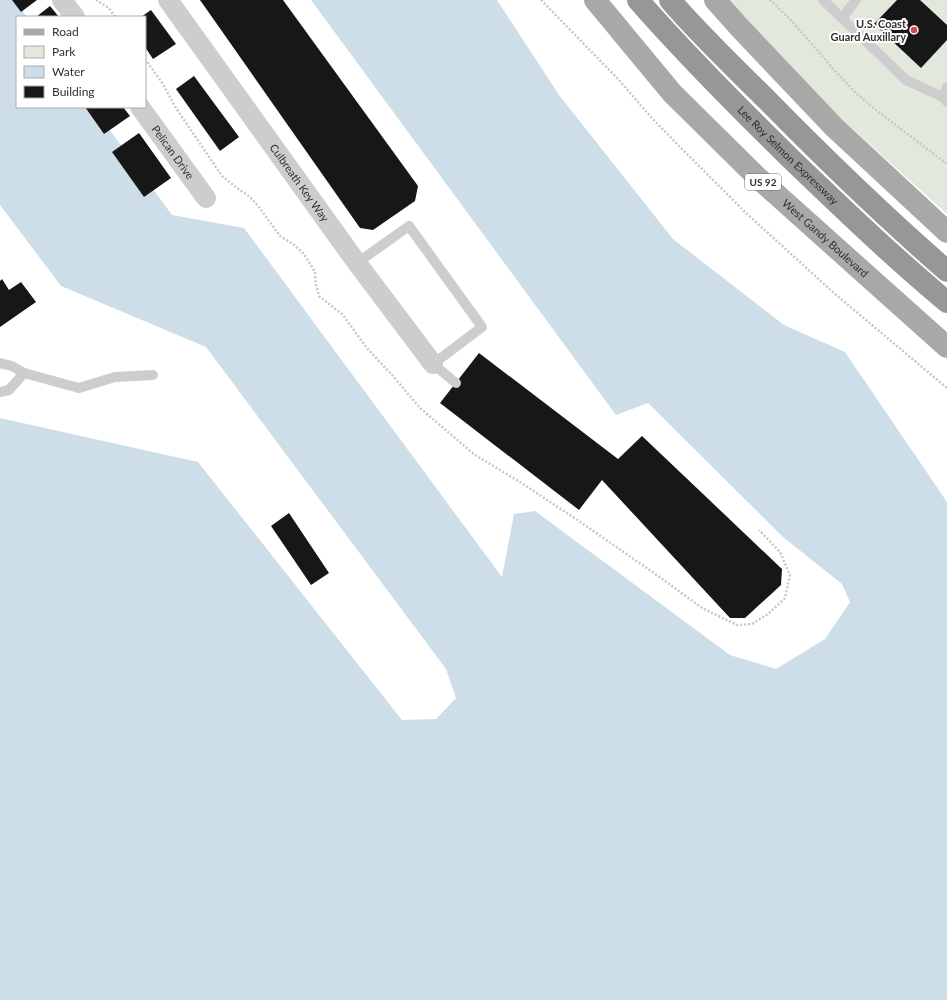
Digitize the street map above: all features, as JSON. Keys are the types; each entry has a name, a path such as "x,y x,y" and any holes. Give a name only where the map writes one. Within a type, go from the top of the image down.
{"highway":[{"name":"Lee Roy Selmon Expressway","path":"638,0 654,19 754,123 858,224 947,302"},
{"path":"671,1 723,56 823,156 875,206 947,270"}],"main road":[{"name":"West Gandy Boulevard","path":"595,0 672,93 758,178 947,347"},
{"path":"715,0 834,127 947,232"}],"street":[{"path":"62,0 74,16"},
{"name":"Culbreath Key Way","path":"168,0 357,263 433,364"},
{"name":"Pelican Drive","path":"141,108 206,198"}],"lane":[{"path":"823,0 906,80 945,100 947,87"},
{"path":"842,18 856,0"},
{"path":"357,263 410,226 482,327 433,364 456,383"},
{"path":"0,363 12,366 24,373 79,388 115,377 153,375"},
{"path":"0,392 9,390 24,373"}],"path":[{"path":"96,0 109,8 114,16"},
{"path":"541,0 619,80 650,116 746,213 835,294 947,388"},
{"path":"770,0 789,18 856,93 877,111 947,164"},
{"path":"146,60 163,84 174,105 222,176 250,197 280,236 304,254 315,272 319,296 343,315 366,348 392,375 420,408 474,455 520,482 579,521 702,608 736,625 752,624 768,614 785,598 790,575 780,552 759,530"}],"green space":[{"path":"716,0 947,0 947,214 759,44"}],"water":[{"path":"0,0 14,0 26,16 16,16 16,108 94,108 172,215 244,228 502,577 514,514 535,511 730,655 776,669 825,639 850,602 842,584 783,537 648,403 616,415 311,0 497,0 559,95 673,239 784,325 845,352 947,502 947,1000 0,1000 0,418 198,462 402,720 436,719 456,698 446,669 206,347 61,286 0,205"}],"building":[{"path":"12,0 37,0 21,12"},
{"path":"200,0 283,0 418,186 415,201 373,230 360,228"},
{"name":"U.S. Coast Guard Auxillary","path":"897,0 920,0 947,25 947,40 921,68 874,24"},
{"path":"50,6 58,16 37,16"},
{"path":"151,10 176,44 153,59 146,48 146,16 142,16"},
{"path":"194,76 239,137 220,151 176,89"},
{"path":"86,108 124,108 130,116 104,134"},
{"path":"139,133 171,178 144,197 112,152"},
{"path":"2,279 9,290 21,282 36,302 0,327 0,281"},
{"path":"479,353 618,459 642,436 782,569 781,585 745,618 730,618 602,480 579,510 440,403"},
{"path":"289,513 329,573 311,585 271,526"}],"place":[{"name":"U.S. Coast Guard Auxillary","path":"914,30"}]}
